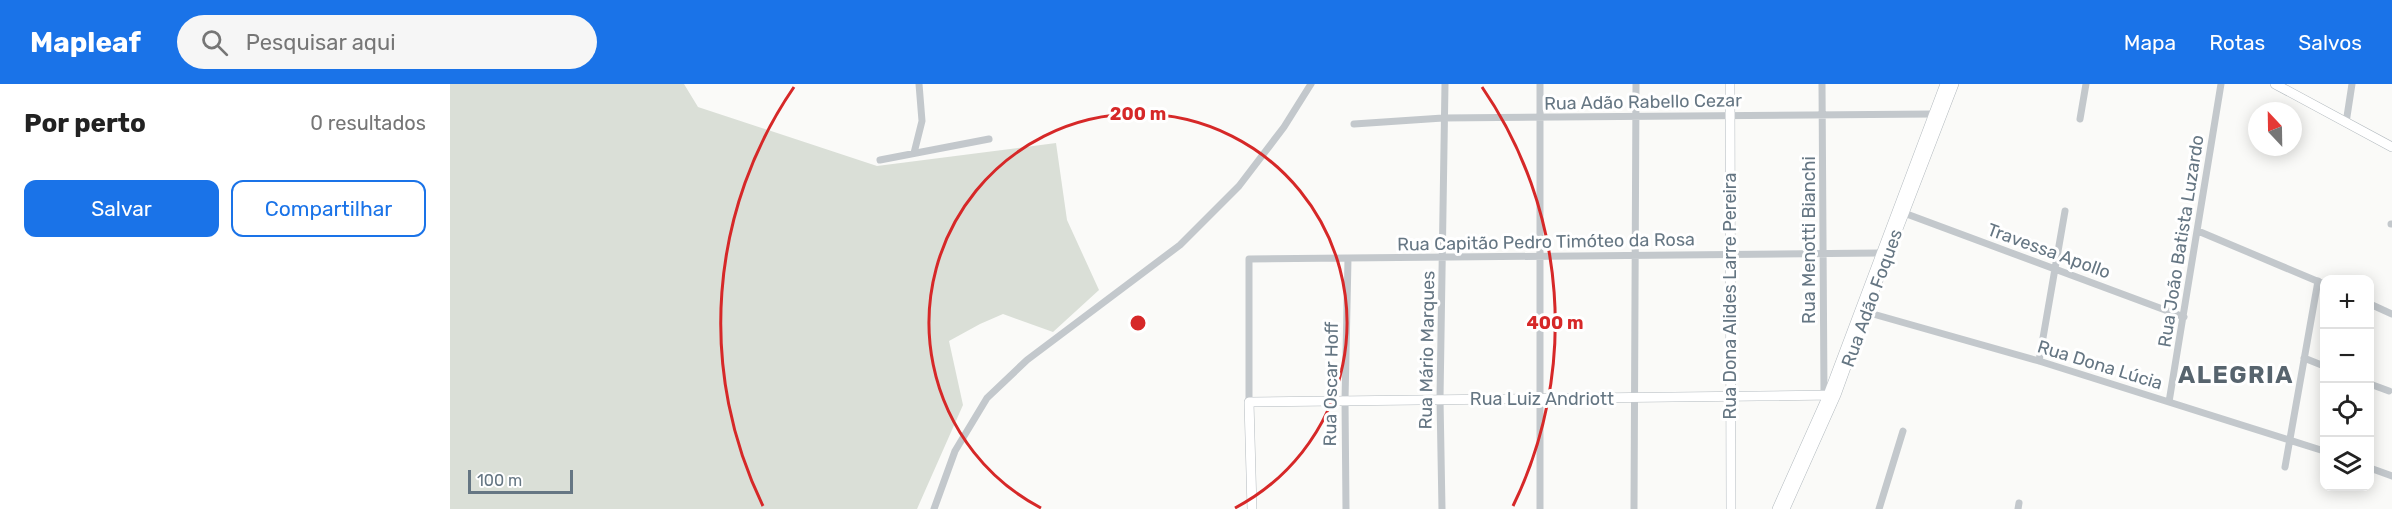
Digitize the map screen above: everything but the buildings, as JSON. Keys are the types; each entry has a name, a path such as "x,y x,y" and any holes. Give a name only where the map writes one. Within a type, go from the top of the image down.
{"street":[{"path":"914,153 922,121 919,84"},
{"path":"934,509 955,451 987,398 1027,360 1180,245 1239,186 1284,127 1311,84"},
{"name":"Rua Mário Marques","path":"1442,509 1440,399 1445,84"},
{"path":"1539,509 1540,84"},
{"path":"1634,509 1636,84"},
{"name":"Rua Dona Alides Larre Pereira","path":"1730,84 1731,509"},
{"name":"Rua Menotti Bianchi","path":"1822,84 1824,253 1830,395"},
{"name":"Rua Adão Foques","path":"1785,509 1830,395 1880,253 1945,84"},
{"name":"Rua Adão Foques","path":"1777,509 1866,312 1954,84"},
{"path":"2080,119 2086,84"},
{"name":"Rua João Batista Luzardo","path":"2169,402 2221,84"},
{"path":"2275,84 2392,147"},
{"path":"2346,123 2352,84"},
{"name":"Rua Adão Rabello Cezar","path":"1354,124 1443,118 1933,114"},
{"path":"879,160 989,139"},
{"path":"2039,361 2065,211"},
{"name":"Travessa Apollo","path":"1904,213 2184,317"},
{"path":"2198,231 2320,282"},
{"name":"Rua Capitão Pedro Timóteo da Rosa","path":"1249,402 1249,260 1880,253"},
{"name":"Rua Oscar Hoff","path":"1346,509 1345,400 1348,259"},
{"path":"2285,467 2304,358 2320,286"},
{"path":"2374,306 2392,314"},
{"name":"Rua Dona Lúcia","path":"1866,312 2039,361 2320,449"},
{"path":"2304,358 2320,364"},
{"path":"2374,386 2389,392"},
{"name":"Rua Luiz Andriott","path":"1249,402 1830,395"},
{"path":"1249,402 1251,509"},
{"path":"1880,509 1903,431"},
{"path":"2374,469 2392,476"}],"shaded area":[{"path":"450,84 684,84 698,107 877,166 1056,143 1067,220 1099,290 1053,332 1003,314 949,341 963,405 917,509 450,509"}],"district":[{"name":"ALEGRIA","path":"2236,375"}]}
